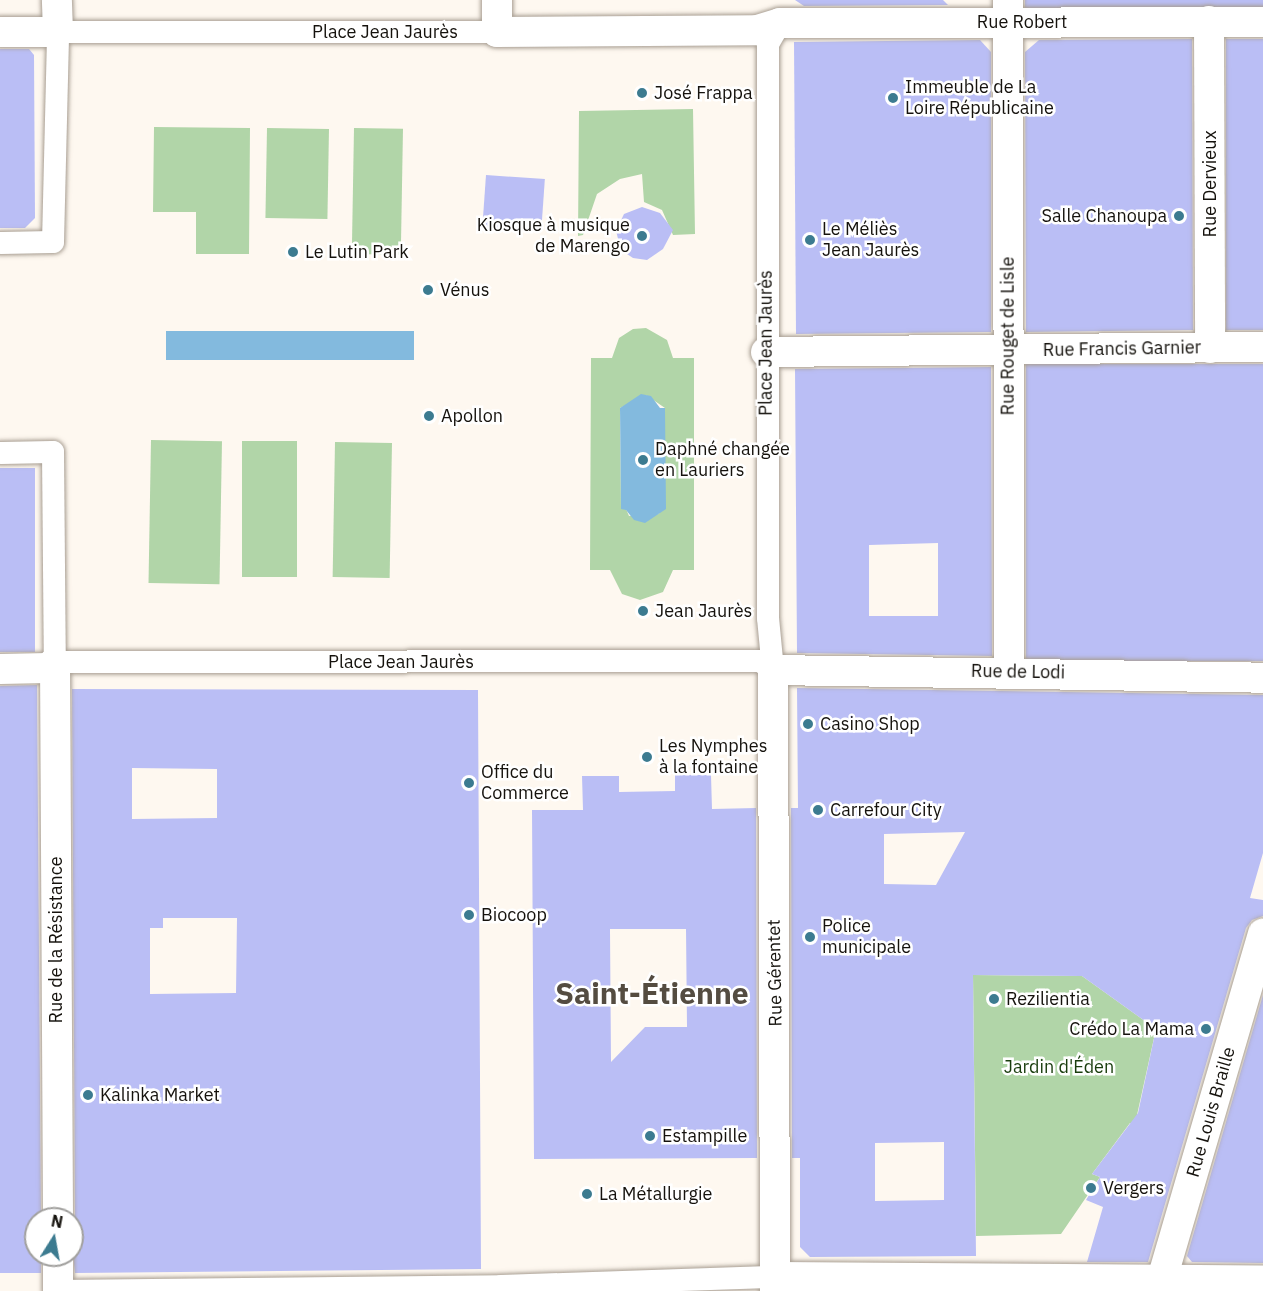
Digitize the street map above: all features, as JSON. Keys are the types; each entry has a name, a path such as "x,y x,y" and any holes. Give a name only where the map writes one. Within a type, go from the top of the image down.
{"street":[{"path":"0,243 53,242 57,0"},
{"path":"497,0 497,32"},
{"name":"Place Jean Jaurès","path":"58,32 757,30 780,11"},
{"name":"Place Jean Jaurès","path":"773,670 768,652 766,352 768,44 780,11"},
{"name":"Rue Robert","path":"780,11 1008,11 1263,22"},
{"name":"Rue Rouget de Lisle","path":"1008,11 1009,672"},
{"name":"Rue Dervieux","path":"1209,21 1210,348"},
{"path":"0,32 58,32"},
{"name":"Rue Francis Garnier","path":"766,352 1263,347"},
{"path":"0,453 53,452 55,662 48,668 0,669"},
{"name":"Place Jean Jaurès","path":"55,662 760,661 773,670"},
{"name":"Rue de la Résistance","path":"55,662 58,1207"},
{"name":"Rue de Lodi","path":"773,670 1009,672 1263,678"},
{"name":"Rue Gérentet","path":"773,670 776,1284"},
{"name":"Rue Louis Braille","path":"1160,1285 1263,933"},
{"path":"58,1267 58,1291"},
{"path":"49,1291 514,1285 1160,1285 1263,1280"}],"green space":[{"path":"693,109 695,234 673,235 662,210 644,202 642,174 620,179 597,194 583,235 578,236 579,111"},
{"path":"154,127 250,128 249,254 196,254 196,212 153,212"},
{"path":"267,128 329,129 327,219 265,218"},
{"path":"354,128 403,129 401,255 352,254"},
{"path":"646,328 667,340 673,358 694,358 694,570 673,570 663,592 640,600 622,594 610,570 590,570 591,358 612,358 619,338 633,329","holes":["646,395 665,408 665,509 660,509 659,514 629,516 626,509 621,509 620,408"]},
{"path":"151,440 222,441 219,584 149,583"},
{"path":"242,441 297,441 297,577 242,577"},
{"path":"335,442 392,443 390,578 333,577"},
{"name":"Jardin d'Éden","path":"973,975 1082,976 1156,1029 1135,1124 1130,1123 1092,1174 1100,1177 1061,1234 976,1236"}],"water":[{"path":"166,331 414,331 414,360 166,360"},
{"path":"641,394 651,396 660,408 665,408 666,509 645,523 634,520 626,510 621,509 620,408"}],"building":[{"path":"795,0 943,0 948,5 804,6"},
{"path":"1025,0 1263,0 1263,8 1025,8"},
{"path":"1192,39 1193,330 1026,332 1025,52 1039,40"},
{"path":"1226,39 1263,39 1263,330 1226,330"},
{"path":"980,40 991,52 991,332 796,334 794,42"},
{"path":"0,49 29,49 34,55 35,218 25,228 0,228"},
{"path":"486,175 545,179 541,231 482,227"},
{"name":"Kiosque à musique de Marengo","path":"642,207 660,213 673,230 663,249 647,260 633,258 621,250 616,231 624,214"},
{"path":"1026,364 1263,364 1263,661 1026,661"},
{"path":"991,367 992,656 797,653 795,369","holes":["938,543 938,616 869,616 869,545"]},
{"path":"0,468 35,468 35,652 0,652"},
{"path":"37,685 41,1207 24,1207 24,1267 41,1267 41,1273 0,1273 0,686"},
{"path":"797,688 1263,695 1263,853 1250,898 1263,900 1263,916 1252,920 1246,928 1148,1262 1087,1262 1103,1207 1086,1200 1100,1177 1092,1174 1138,1113 1156,1029 1082,976 973,975 976,1256 810,1257 800,1247 800,1158 792,1158 791,808 798,808","holes":["965,832 936,885 884,884 884,834","944,1142 944,1200 875,1201 875,1143"]},
{"path":"72,689 478,690 481,1269 75,1273 74,1267 84,1267 84,1207 75,1207","holes":["132,768 217,769 217,818 132,819","163,918 237,918 236,993 150,994 150,928 163,928"]},
{"path":"675,775 711,775 712,809 756,808 757,1158 534,1159 532,810 583,810 582,776 619,776 619,792 675,791","holes":["610,929 686,929 687,1027 645,1027 611,1062"]},
{"path":"1263,995 1263,1263 1192,1262 1187,1256"}],"place":[{"name":"José Frappa","path":"642,93"},
{"name":"Immeuble de La Loire Républicaine","path":"893,98"},
{"name":"Salle Chanoupa","path":"1179,216"},
{"name":"Kiosque à musique de Marengo","path":"642,236"},
{"name":"Le Méliès Jean Jaurès","path":"810,240"},
{"name":"Le Lutin Park","path":"293,252"},
{"name":"Vénus","path":"428,290"},
{"name":"Apollon","path":"429,416"},
{"name":"Daphné changée en Lauriers","path":"643,460"},
{"name":"Jean Jaurès","path":"643,611"},
{"name":"Casino Shop","path":"808,724"},
{"name":"Les Nymphes à la fontaine","path":"647,757"},
{"name":"Office du Commerce","path":"469,783"},
{"name":"Carrefour City","path":"818,810"},
{"name":"Biocoop","path":"469,915"},
{"name":"Police municipale","path":"810,937"},
{"name":"Rezilientia","path":"994,999"},
{"name":"Crédo La Mama","path":"1206,1029"},
{"name":"Kalinka Market","path":"88,1095"},
{"name":"Estampille","path":"650,1136"},
{"name":"Vergers","path":"1091,1188"},
{"name":"La Métallurgie","path":"587,1194"}],"district":[{"name":"Saint-Étienne","path":"652,993"}]}
